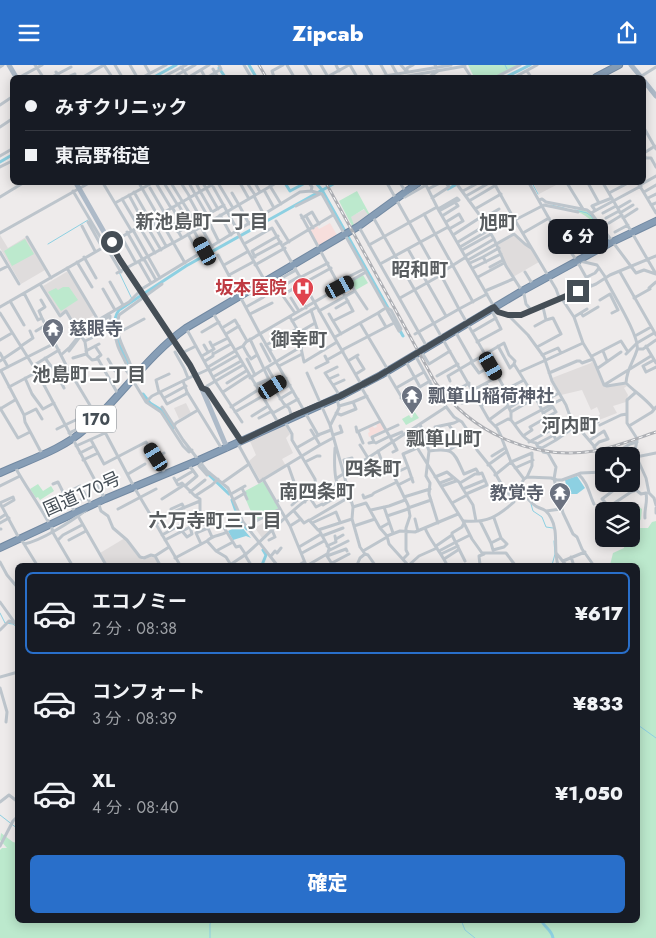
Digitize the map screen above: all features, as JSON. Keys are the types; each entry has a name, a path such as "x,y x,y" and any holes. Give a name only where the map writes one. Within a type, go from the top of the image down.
{"highway":[{"path":"594,75 613,65"},
{"path":"600,75 619,65"},
{"path":"606,75 624,65"},
{"name":"170","path":"0,473 42,454 98,417 131,377 172,338 186,328 240,296 295,267 320,249 373,217 413,185"},
{"name":"国道170号","path":"0,548 52,529 105,499 199,461 338,397 360,384 377,377 522,291 656,221"}],"main road":[{"path":"646,84 656,96"},
{"path":"78,185 106,245 121,271 142,293 172,338 178,353 205,387 224,449"}],"street":[{"path":"86,75 104,65"},
{"path":"130,65 136,71 137,75"},
{"path":"145,65 149,72"},
{"path":"147,75 166,65"},
{"path":"181,73 195,65"},
{"path":"192,75 209,65"},
{"path":"213,69 217,75 222,69 219,65"},
{"path":"273,75 272,71 283,65"},
{"path":"336,65 339,71"},
{"path":"331,75 350,65"},
{"path":"392,65 397,74"},
{"path":"402,65 407,72"},
{"path":"407,72 407,68 412,65"},
{"path":"436,68 451,65"},
{"path":"500,75 520,65"},
{"path":"519,75 537,65"},
{"path":"22,75 39,66"},
{"path":"181,73 184,66"},
{"path":"168,75 184,66"},
{"path":"392,75 464,66"},
{"path":"58,74 71,67"},
{"path":"643,75 656,67"},
{"path":"201,70 206,75"},
{"path":"527,71 530,75"},
{"path":"181,73 184,75"},
{"path":"646,132 655,148"},
{"path":"646,158 651,157 656,167"},
{"path":"0,197 20,185"},
{"path":"0,233 73,191 78,185"},
{"path":"104,185 158,279"},
{"path":"115,203 147,185"},
{"path":"157,185 184,229"},
{"path":"165,185 190,225"},
{"path":"172,185 195,222"},
{"path":"182,185 201,219"},
{"path":"190,185 207,215"},
{"path":"197,185 212,212"},
{"path":"204,185 218,209"},
{"path":"0,307 211,185"},
{"path":"215,185 241,239 267,283 283,295 297,312"},
{"path":"216,185 233,208"},
{"path":"241,185 249,199"},
{"path":"249,185 264,215"},
{"path":"257,185 263,190 274,208"},
{"path":"262,185 263,190"},
{"path":"121,271 182,238 271,185"},
{"path":"273,185 281,204"},
{"path":"310,185 312,191"},
{"path":"389,185 405,197 426,185 473,268 501,329 478,342"},
{"path":"400,185 401,195 410,222 505,390"},
{"path":"432,198 449,187 448,185"},
{"path":"460,185 468,201 486,225 513,279 522,291 526,304 532,311"},
{"path":"463,191 474,185"},
{"path":"466,197 487,185"},
{"path":"468,201 494,185"},
{"path":"496,185 515,221 561,299 574,317 583,343 598,368 604,385"},
{"path":"530,185 591,286"},
{"path":"568,185 583,209"},
{"path":"589,185 599,203"},
{"path":"604,185 656,274"},
{"path":"609,193 624,185"},
{"path":"590,213 638,185"},
{"path":"640,185 656,213"},
{"path":"644,192 656,185"},
{"path":"142,187 185,263"},
{"path":"150,188 182,238"},
{"path":"73,191 106,245"},
{"path":"132,369 122,349 118,333 117,322 120,313 151,283 238,232 300,192 312,191 320,193 346,234 400,330"},
{"path":"134,192 166,247"},
{"path":"232,193 249,224"},
{"path":"296,206 320,193"},
{"path":"475,209 501,194"},
{"path":"648,198 656,194"},
{"path":"128,195 161,250"},
{"path":"122,199 155,253"},
{"path":"539,200 542,199 546,202 583,209 590,213 611,243 636,273 644,270 656,274"},
{"path":"595,211 592,206 613,200"},
{"path":"609,223 630,201"},
{"path":"369,245 424,214 455,202 458,207 442,216"},
{"path":"651,205 656,203"},
{"path":"178,232 224,205"},
{"path":"515,221 542,205 578,212"},
{"path":"606,217 633,205"},
{"path":"454,235 499,209"},
{"path":"626,209 629,214"},
{"path":"603,213 620,212 629,214 637,209"},
{"path":"319,223 312,212 303,216 353,311 333,321"},
{"path":"424,214 473,302"},
{"path":"489,214 498,220 503,220 508,225"},
{"path":"220,215 230,236"},
{"path":"230,275 334,215"},
{"path":"380,264 463,221 459,215 446,222"},
{"path":"373,217 474,391 488,419 502,437 515,468 526,478 562,480 590,470 595,470"},
{"path":"523,233 549,218"},
{"path":"276,221 289,242"},
{"path":"88,222 106,245"},
{"path":"209,222 219,242"},
{"path":"458,242 486,225"},
{"path":"614,232 628,225"},
{"path":"82,226 96,251"},
{"path":"358,226 400,298 417,333 428,347"},
{"path":"201,227 212,247"},
{"path":"244,244 272,228 278,236 391,438 396,450 393,452"},
{"path":"194,231 205,251"},
{"path":"363,234 369,231"},
{"path":"461,249 490,232"},
{"path":"188,234 199,254"},
{"path":"467,259 484,257 514,234 532,248"},
{"path":"120,236 151,283"},
{"path":"254,261 252,251 278,236"},
{"path":"27,237 51,278"},
{"path":"467,259 494,239"},
{"path":"254,261 283,245"},
{"path":"400,298 453,266 498,246"},
{"path":"408,249 446,316"},
{"path":"0,251 19,284"},
{"path":"224,265 248,252"},
{"path":"473,268 501,254"},
{"path":"218,255 267,347 305,411 320,445"},
{"path":"493,308 498,312 508,315 521,315 656,256"},
{"path":"84,257 96,278"},
{"path":"484,257 486,262"},
{"path":"490,267 504,261"},
{"path":"478,277 504,261"},
{"path":"577,261 596,265 599,268 618,310 612,313"},
{"path":"77,262 92,287"},
{"path":"246,307 300,276 328,263"},
{"path":"0,271 8,266"},
{"path":"67,268 98,320"},
{"path":"145,272 152,268"},
{"path":"283,295 331,268"},
{"path":"586,277 595,273 599,268"},
{"path":"339,285 349,281 365,270"},
{"path":"209,369 243,346 248,340 306,308 365,270"},
{"path":"525,272 533,286"},
{"path":"549,373 577,361 582,363 621,341 627,353 637,343 655,334 620,272"},
{"path":"417,333 513,279"},
{"path":"349,281 367,309"},
{"path":"110,282 123,305"},
{"path":"634,297 650,289 656,282"},
{"path":"40,284 60,316 66,311 73,323"},
{"path":"80,335 114,310 142,293 162,285"},
{"path":"103,289 114,310"},
{"path":"292,321 311,310 318,309 355,291"},
{"path":"24,293 38,320 42,318"},
{"path":"600,301 611,293"},
{"path":"611,293 636,336 638,349 627,370 626,383 635,393 655,408 652,412 629,426"},
{"path":"298,294 306,308"},
{"path":"291,298 297,312"},
{"path":"41,300 45,307 39,311 67,367 98,417 134,487 179,563"},
{"path":"10,301 24,325"},
{"path":"336,308 348,301"},
{"path":"250,314 272,303"},
{"path":"543,307 546,320"},
{"path":"581,313 583,316 598,307"},
{"path":"335,337 387,309"},
{"path":"574,317 587,309"},
{"path":"311,310 324,350"},
{"path":"212,312 261,397 298,447 315,479 317,493"},
{"path":"0,313 37,372 105,499"},
{"path":"378,313 386,327"},
{"path":"329,314 341,334"},
{"path":"62,355 86,327 109,315"},
{"path":"109,315 114,323 118,347 128,365 131,377"},
{"path":"508,315 524,331 546,360 549,373 558,393 576,426 594,447 599,442 608,439 604,431 589,440"},
{"path":"290,317 298,333 304,361 338,342"},
{"path":"472,332 496,318"},
{"path":"535,326 553,318 561,335 536,347"},
{"path":"118,333 144,319"},
{"path":"222,328 236,320 275,381"},
{"path":"202,332 219,322"},
{"path":"261,345 267,347 315,323"},
{"path":"360,323 408,409"},
{"path":"316,368 368,336 392,324"},
{"path":"36,331 46,325"},
{"path":"211,351 239,326"},
{"path":"636,336 651,327"},
{"path":"186,328 213,377 242,422"},
{"path":"2,360 33,338 30,331"},
{"path":"455,331 479,373 491,366"},
{"path":"0,340 12,333"},
{"path":"267,347 298,333"},
{"path":"73,358 86,352 97,345 101,355 92,360 86,352 85,341 80,335"},
{"path":"85,341 98,335"},
{"path":"222,392 255,375 319,336"},
{"path":"638,349 646,347 656,340"},
{"path":"205,361 213,357 210,341"},
{"path":"42,454 30,433 24,415 0,371 55,343"},
{"path":"450,381 448,376 504,343 514,364 539,404 556,440"},
{"path":"519,372 583,343"},
{"path":"202,356 231,344"},
{"path":"204,345 211,351"},
{"path":"188,378 178,353 196,346"},
{"path":"243,346 255,375"},
{"path":"498,346 510,367 514,364"},
{"path":"267,347 270,361"},
{"path":"646,347 655,363"},
{"path":"542,355 558,348 561,353"},
{"path":"36,364 59,350"},
{"path":"418,352 428,364 450,351"},
{"path":"603,351 608,361"},
{"path":"598,368 622,351"},
{"path":"418,352 424,372 437,395 458,421 462,422 477,449 514,503 494,518 464,522"},
{"path":"0,353 2,360 8,367"},
{"path":"279,366 302,354"},
{"path":"146,402 152,396 238,355"},
{"path":"248,357 251,359 257,355"},
{"path":"348,361 357,355 364,369 356,374"},
{"path":"325,356 327,360"},
{"path":"604,385 651,356"},
{"path":"97,358 118,395"},
{"path":"45,359 56,373 64,388"},
{"path":"108,359 115,371 123,366 146,402 161,412 183,446 191,451"},
{"path":"404,360 420,387"},
{"path":"242,363 225,377 205,387 239,442 259,482 342,432 340,426"},
{"path":"437,376 458,364"},
{"path":"56,373 67,367"},
{"path":"330,425 339,406 338,397 333,385 325,373 337,367"},
{"path":"266,368 273,387 280,399 290,410 292,417"},
{"path":"232,380 246,371"},
{"path":"9,387 37,372"},
{"path":"396,388 424,372"},
{"path":"307,373 322,403 330,425 353,507 352,519 354,526 364,553 368,555 374,563"},
{"path":"169,374 156,380 167,404 187,392"},
{"path":"329,379 338,375"},
{"path":"44,385 58,377"},
{"path":"213,377 225,377 232,380 235,384"},
{"path":"469,383 453,393 459,399 498,377"},
{"path":"25,378 32,394 43,409"},
{"path":"273,387 286,378"},
{"path":"255,385 269,379"},
{"path":"333,385 344,380"},
{"path":"481,406 524,380"},
{"path":"183,381 187,392 224,449"},
{"path":"401,398 430,381"},
{"path":"486,383 493,397"},
{"path":"604,385 626,383"},
{"path":"276,392 290,385"},
{"path":"164,398 186,387"},
{"path":"505,390 502,396 509,409 511,420 529,442 537,444 554,461 556,467 554,479 561,509 573,534 577,537 592,563"},
{"path":"231,407 258,391"},
{"path":"280,399 293,391"},
{"path":"462,403 474,391"},
{"path":"539,404 558,393"},
{"path":"635,393 627,399 627,423 636,440 635,447"},
{"path":"339,406 367,396"},
{"path":"235,412 261,397"},
{"path":"259,418 298,399"},
{"path":"488,419 535,399"},
{"path":"542,412 562,399"},
{"path":"15,400 0,409 18,438 30,433"},
{"path":"336,413 341,415 356,409 353,402"},
{"path":"38,412 54,403"},
{"path":"252,416 268,406"},
{"path":"162,407 199,461 231,493 239,516 276,563"},
{"path":"398,425 372,437 372,442 376,443 408,433 446,407"},
{"path":"514,424 553,407 556,412 530,427 532,430 523,436"},
{"path":"24,415 36,409 42,419"},
{"path":"174,426 198,410"},
{"path":"582,431 620,415 627,414"},
{"path":"57,429 78,418 85,427"},
{"path":"495,426 508,419 511,420"},
{"path":"358,431 381,421"},
{"path":"425,439 436,429 458,421"},
{"path":"420,424 429,451 426,476 430,483 431,500 438,523"},
{"path":"449,425 461,443 449,450"},
{"path":"103,428 108,426"},
{"path":"542,448 576,426"},
{"path":"356,427 368,458"},
{"path":"298,447 331,430"},
{"path":"529,442 551,430"},
{"path":"311,431 317,436"},
{"path":"337,478 378,451 391,438 402,432"},
{"path":"76,447 105,433"},
{"path":"408,433 464,522 470,535 484,554"},
{"path":"537,444 554,435"},
{"path":"91,440 104,464 146,442 165,474"},
{"path":"625,447 636,440"},
{"path":"335,445 337,489 350,501"},
{"path":"80,453 94,446"},
{"path":"406,563 390,546 387,536 368,508 364,496 398,483 413,480 403,454 417,448"},
{"path":"429,451 449,450 456,458 464,474 476,469 479,474"},
{"path":"488,465 506,450"},
{"path":"492,456 506,450"},
{"path":"378,451 381,459 386,463 398,483 408,509 409,521 406,526 406,549 408,554 403,559"},
{"path":"84,459 98,453"},
{"path":"156,457 164,453"},
{"path":"495,475 511,462 532,453 533,460 526,478 512,498"},
{"path":"640,457 656,453"},
{"path":"305,462 320,456"},
{"path":"347,471 344,460 352,458 354,467"},
{"path":"515,468 533,460"},
{"path":"374,471 386,463"},
{"path":"128,474 146,464"},
{"path":"162,499 185,486 197,476 189,464"},
{"path":"222,483 249,465"},
{"path":"288,465 301,497 305,502"},
{"path":"14,467 38,503 70,563"},
{"path":"393,474 408,467"},
{"path":"640,468 646,478 647,499 644,509 645,518"},
{"path":"193,471 175,480 178,485 182,483 200,501 202,522"},
{"path":"435,477 447,472 463,489 473,505 478,521 491,543 493,551"},
{"path":"441,485 482,473 487,485 452,503"},
{"path":"577,474 585,482 594,505"},
{"path":"0,486 20,476"},
{"path":"195,496 218,479"},
{"path":"263,479 286,518 306,563"},
{"path":"463,489 485,479"},
{"path":"190,492 205,480"},
{"path":"53,484 58,482 105,563"},
{"path":"234,563 310,498 336,483"},
{"path":"521,484 526,497 536,506 546,511 555,529 557,563"},
{"path":"64,493 80,486 87,497 108,516 113,528 127,539 140,557 155,556 169,547"},
{"path":"231,493 243,487 247,499"},
{"path":"118,509 141,499 156,489"},
{"path":"371,510 384,507 430,489"},
{"path":"605,502 602,499 611,492"},
{"path":"615,502 631,492"},
{"path":"638,492 641,494 647,493 654,498 656,513"},
{"path":"233,500 244,493"},
{"path":"310,498 316,507 341,494"},
{"path":"70,505 87,497"},
{"path":"276,501 285,497"},
{"path":"292,505 301,497"},
{"path":"311,521 346,499"},
{"path":"387,516 431,500"},
{"path":"156,524 171,513 171,509 182,504 184,507 200,501"},
{"path":"353,507 366,503"},
{"path":"1,504 36,563"},
{"path":"384,507 393,533"},
{"path":"256,521 280,509"},
{"path":"546,511 561,509"},
{"path":"294,511 304,523 336,512 340,523"},
{"path":"162,535 200,514"},
{"path":"358,563 364,553 393,533 418,531 458,514"},
{"path":"0,517 8,516"},
{"path":"0,523 8,516"},
{"path":"165,541 190,526 202,522 204,524 218,518 236,547 240,546 250,563"},
{"path":"480,563 479,557 507,545 501,538 494,518"},
{"path":"290,526 301,519"},
{"path":"319,530 352,519"},
{"path":"354,526 375,519"},
{"path":"409,521 416,519 418,531"},
{"path":"311,521 322,535 328,548 327,555 332,563"},
{"path":"438,550 452,533 462,527 464,522"},
{"path":"380,528 389,523"},
{"path":"58,540 64,534 82,525"},
{"path":"182,531 186,537 192,534 190,526"},
{"path":"201,544 196,533 208,528 212,537"},
{"path":"299,547 322,535 343,528"},
{"path":"425,528 429,539 446,563"},
{"path":"269,540 275,537 272,530"},
{"path":"64,534 68,539 86,531"},
{"path":"175,558 212,537 227,533"},
{"path":"328,548 336,542 335,538 343,535"},
{"path":"452,535 465,561"},
{"path":"444,559 470,535"},
{"path":"491,543 501,538"},
{"path":"207,541 216,551 225,556 230,563"},
{"path":"216,551 233,541"},
{"path":"302,553 324,541"},
{"path":"328,548 331,550 348,541"},
{"path":"410,563 419,556 457,545"},
{"path":"271,556 281,548"},
{"path":"308,563 346,549 348,553 334,563"},
{"path":"493,551 506,553 514,563"},
{"path":"556,553 563,561 585,553"},
{"path":"155,556 159,563"},
{"path":"571,557 573,563"},
{"path":"554,563 556,559"},
{"path":"0,562 15,584"},
{"path":"0,602 2,609 15,622"},
{"path":"0,630 9,621 15,623"},
{"path":"0,677 15,673"},
{"path":"0,688 7,712 6,722"},
{"path":"0,802 9,795 15,800"},
{"path":"0,846 15,819"}],"shaded area":[{"path":"534,185 556,185 539,194"},
{"path":"365,209 369,216 354,225 350,217"},
{"path":"330,223 337,235 319,246 310,230 317,226 319,229"},
{"path":"514,234 532,249 539,262 513,277 498,244"},
{"path":"0,235 8,248 26,237 45,270 21,284 0,248"},
{"path":"68,271 94,315 78,325 66,310 60,314 43,286"},
{"path":"593,360 604,386 624,384 627,386 624,388 628,395 626,402 613,406 617,413 599,420 596,419 600,414 597,407 591,410 582,390 561,395 552,378 591,363"},
{"path":"186,403 191,413 179,419 174,408"},
{"path":"381,422 385,429 369,437 368,433 370,432 368,428 377,427 376,424"},
{"path":"285,424 290,434 286,438 293,453 282,459 286,466 260,480 249,461 256,455 249,439"},
{"path":"269,519 274,528 262,538 255,528"},
{"path":"125,538 143,560 153,556 158,563 105,563 100,553"}],"green space":[{"path":"468,65 519,65 499,75 473,75"},
{"path":"357,191 370,215 364,209 351,217 354,225 352,226 339,201"},
{"path":"580,209 591,213 605,234 601,237 592,221 577,212"},
{"path":"25,239 34,254 12,266 4,251"},
{"path":"363,275 368,283 356,290 351,281"},
{"path":"69,287 78,300 61,311 48,292"},
{"path":"414,411 419,418 406,425 402,419 409,415 411,418 413,417 411,412"},
{"path":"264,481 279,508 255,521 246,500 245,491"},
{"path":"38,484 43,491 51,486 54,491 40,500 38,497 36,498 30,489"},
{"path":"640,508 642,509 640,520"},
{"path":"656,521 656,938 0,938 0,850 7,848 0,840 1,833 15,842 15,923 640,923 640,563 610,563 613,553 624,548 640,547 640,528 648,528 652,522"}],"water":[{"path":"577,476 585,488 577,494 571,494 567,490 565,480"},
{"path":"240,525 251,538 246,536 233,540 228,531"}],"waterway":[{"path":"158,75 176,65"},
{"path":"249,65 255,75"},
{"path":"505,65 507,69"},
{"path":"510,75 530,65"},
{"path":"219,68 224,75"},
{"path":"0,162 10,156"},
{"path":"286,185 290,191 301,185"},
{"path":"318,185 388,308"},
{"path":"128,363 116,337 115,323 119,310 186,266 331,185"},
{"path":"448,189 455,185"},
{"path":"533,185 538,194"},
{"path":"551,205 564,208"},
{"path":"575,210 591,216 609,241"},
{"path":"48,244 88,220"},
{"path":"119,272 133,301"},
{"path":"399,329 403,336"},
{"path":"143,394 150,403 163,411 173,428"},
{"path":"207,473 229,494"},
{"path":"232,500 238,517 247,529"},
{"path":"531,504 533,511 542,517 546,527 553,528"},
{"path":"553,563 555,554 554,541"},
{"path":"263,550 266,555 263,563"},
{"path":"0,613 5,623 15,626"},
{"path":"640,726 656,738"},
{"path":"0,815 15,827"},
{"path":"210,923 210,938"},
{"path":"462,923 465,930 475,938"},
{"path":"543,923 553,938"}],"railway":[{"path":"259,65 265,75"},
{"path":"327,185 435,382 466,415 505,439 526,447 548,451 571,453 594,451 656,432"}],"place":[{"name":"坂本医院","path":"303,307"},
{"name":"慈眼寺","path":"53,348"},
{"name":"瓢箪山稲荷神社","path":"412,415"},
{"name":"教覚寺","path":"560,512"}],"district":[{"name":"新池島町一丁目","path":"202,221"},
{"name":"旭町","path":"498,222"},
{"name":"昭和町","path":"420,269"},
{"name":"御幸町","path":"299,339"},
{"name":"池島町二丁目","path":"89,374"},
{"name":"河内町","path":"570,425"},
{"name":"瓢箪山町","path":"444,438"},
{"name":"四条町","path":"373,468"},
{"name":"南四条町","path":"317,491"},
{"name":"六万寺町三丁目","path":"215,520"}],"route":[{"path":"112,242 110,243 120,260 190,365 202,388 206,388 241,441 340,396 381,375 403,360 494,307 498,312 516,316 543,307 578,291"}]}
